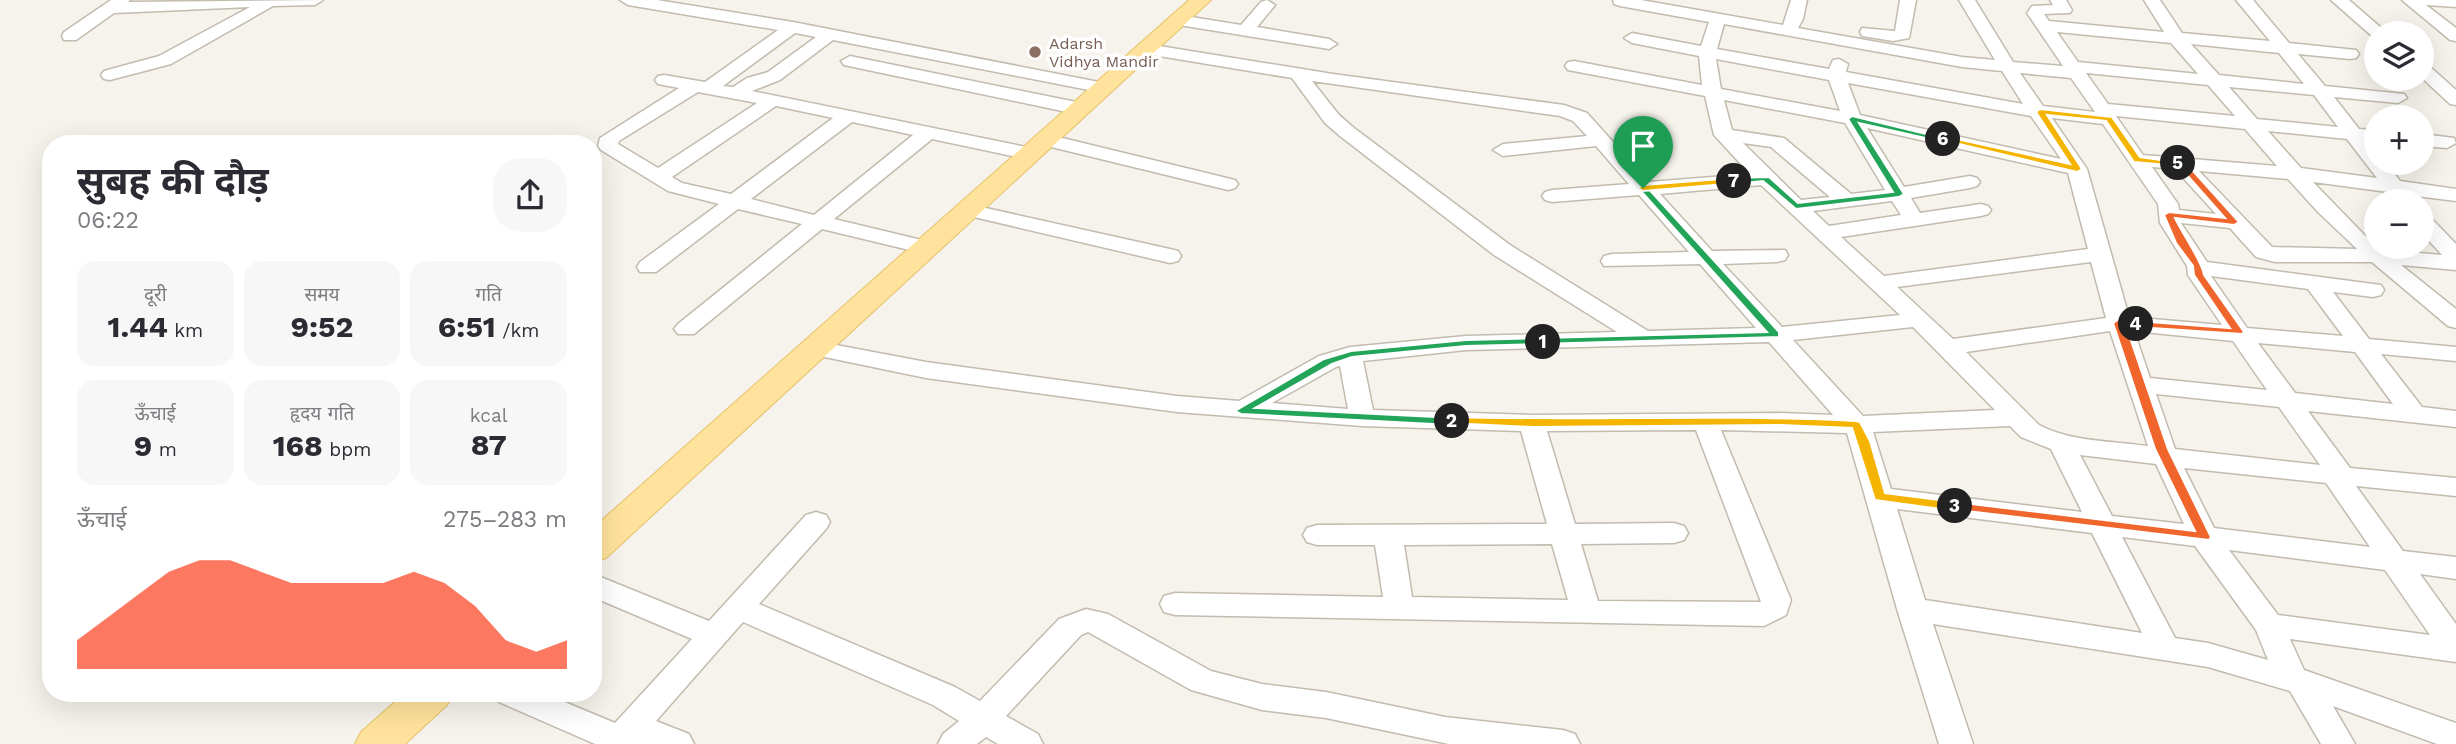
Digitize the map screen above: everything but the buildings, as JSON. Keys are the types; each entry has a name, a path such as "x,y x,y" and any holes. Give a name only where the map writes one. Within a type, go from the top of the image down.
{"main road":[{"path":"602,540 1201,0"},
{"path":"376,744 423,702"}],"street":[{"path":"69,36 116,4 315,0"},
{"path":"628,0 793,27 1104,88"},
{"path":"1791,25 1799,0"},
{"path":"1620,1 1718,18 1899,36 1904,31 1908,0"},
{"path":"1967,0 2007,66 2077,169 2138,384 2165,457 2204,537 2269,625 2296,681 2339,744"},
{"path":"2058,0 2064,10 2036,10 2168,204 2169,215 2181,243 2199,268 2199,275 2289,400 2303,425 2342,476 2456,487"},
{"path":"2152,0 2177,39 2249,124 2325,208 2364,244"},
{"path":"2244,0 2286,48 2397,189"},
{"path":"2339,0 2364,21"},
{"path":"2410,0 2456,36"},
{"path":"2426,0 2456,2"},
{"path":"110,75 165,60 273,1"},
{"path":"1245,30 1267,5"},
{"path":"1718,18 1707,52 1710,82 1724,135 2039,437 2061,443 2165,457 2334,475 2456,649"},
{"path":"1179,20 1329,44"},
{"path":"1791,25 1846,43 2007,66 2210,78 2398,98"},
{"path":"2046,26 2350,54"},
{"path":"793,27 702,87 615,134 607,142 608,146 675,187 926,248"},
{"path":"736,93 752,82 774,76 830,34"},
{"path":"1632,38 2040,112 2249,124 2364,135"},
{"path":"1846,43 1836,76 1852,119 1910,213"},
{"path":"1147,49 1298,74 1583,114 1643,188 1856,425 1864,441 1912,609 1956,744"},
{"path":"850,61 1081,109"},
{"path":"1574,66 1852,119 2077,169"},
{"path":"1298,74 1332,119 1347,132 1502,250 1644,339"},
{"path":"664,80 929,132 1039,147 1228,184"},
{"path":"2434,80 2456,100"},
{"path":"657,178 773,100"},
{"path":"648,267 849,115"},
{"path":"687,329 929,132"},
{"path":"1724,135 1777,142 1845,200"},
{"path":"1503,150 1602,140"},
{"path":"2434,141 2447,142"},
{"path":"2138,160 2293,173 2375,189"},
{"path":"2181,164 2260,249 2269,254 2364,256"},
{"path":"1552,196 1766,178"},
{"path":"1796,206 1899,194 1970,182"},
{"path":"2434,195 2456,195"},
{"path":"968,210 1170,256"},
{"path":"1824,233 1981,210"},
{"path":"2169,215 2234,222"},
{"path":"2434,233 2456,257"},
{"path":"1879,283 2101,254"},
{"path":"1612,261 1777,255"},
{"path":"2381,259 2456,321"},
{"path":"2411,259 2456,263"},
{"path":"2199,268 2374,290"},
{"path":"2315,283 2413,413"},
{"path":"1241,411 1328,361 1350,354 1466,343 1776,335 1918,320"},
{"path":"1948,347 2119,323 2456,354"},
{"path":"815,348 926,370 1241,411 1362,418 1532,423 1705,421 1856,425 2017,417"},
{"path":"1350,354 1362,418"},
{"path":"2138,384 2456,419"},
{"path":"1175,604 1764,615 1775,607 1776,600 1705,421"},
{"path":"1532,423 1586,611"},
{"path":"2061,443 2164,647"},
{"path":"1880,497 2456,568"},
{"path":"623,737 816,522"},
{"path":"1317,535 1674,533"},
{"path":"1388,534 1399,607"},
{"path":"602,589 714,636"},
{"path":"739,608 944,696 1026,744"},
{"path":"1912,609 2164,647 2219,658 2296,681 2456,737"},
{"path":"955,744 983,719 1070,627 1086,620 1097,622 1202,681 1220,688 1262,697 1326,705 1412,734 1563,744"},
{"path":"2269,625 2456,649"},
{"path":"533,702 623,737 677,744"}],"place":[{"name":"Adarsh Vidhya Mandir","path":"1035,52"}],"route":[{"path":"2040,112 2109,118 2138,160 2181,164 2234,222 2169,215 2181,243 2199,266 2199,275 2238,332 2119,323 2162,449 2204,537 1880,497 1864,441 1856,425 1726,420 1532,423 1241,411 1328,361 1378,350 1466,343 1776,335 1643,188 1766,178 1796,206 1899,194 1852,119 2077,169 2040,112"}]}
